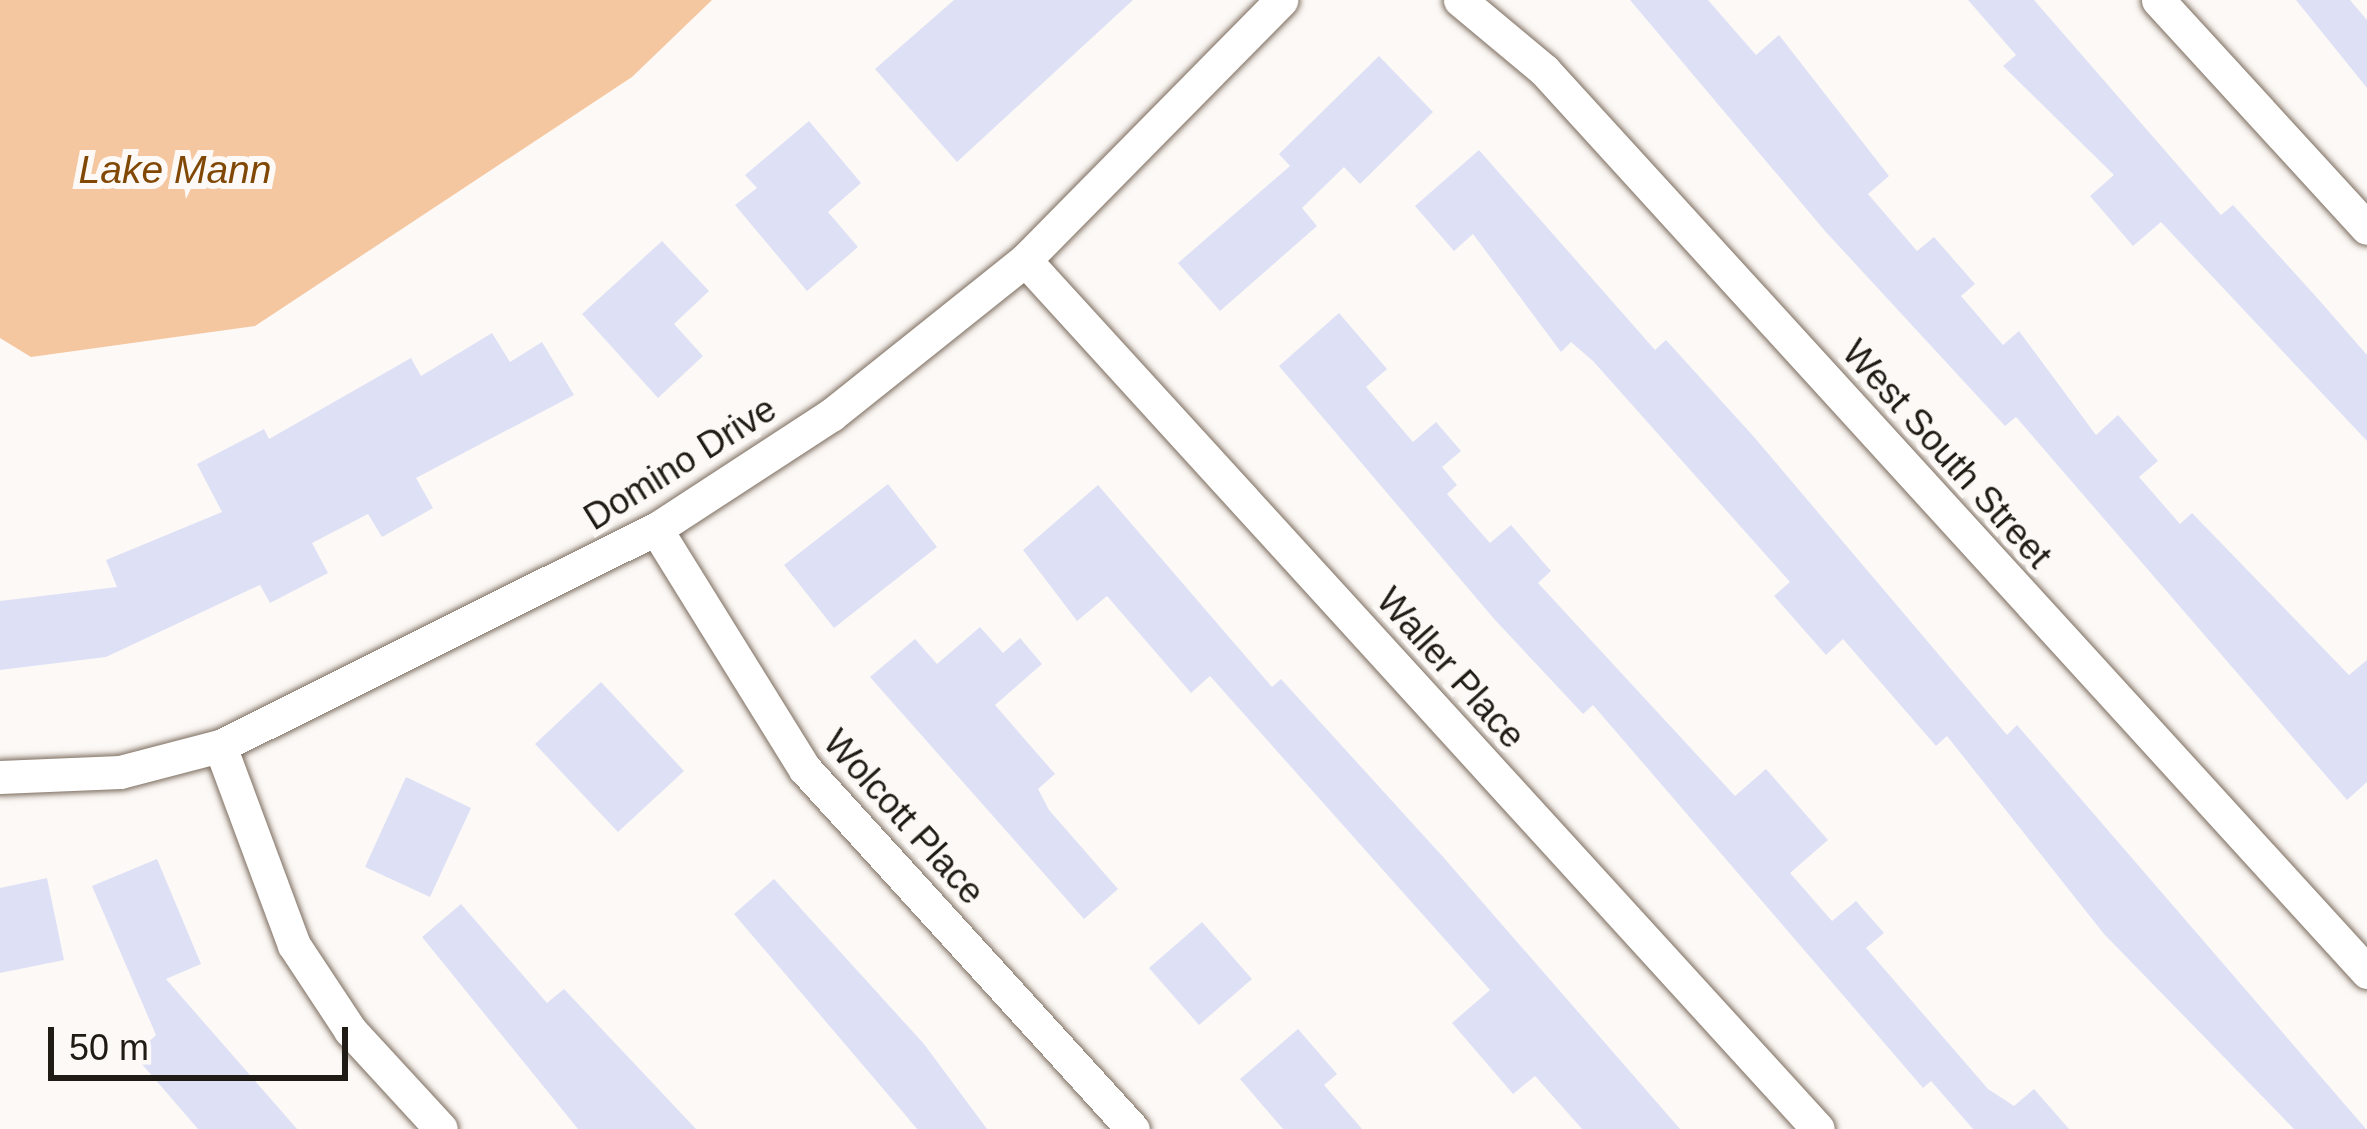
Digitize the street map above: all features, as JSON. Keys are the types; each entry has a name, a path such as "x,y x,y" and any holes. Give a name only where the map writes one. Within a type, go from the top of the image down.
{"street":[{"name":"Domino Drive","path":"0,777 120,772 220,746 656,529 831,415 1025,260 1281,0"},
{"name":"West South Street","path":"1460,0 1544,70 2367,972"},
{"path":"2158,0 2367,228"},
{"name":"Waller Place","path":"1025,260 1818,1129"},
{"name":"Wolcott Place","path":"656,529 805,769 1133,1129"},
{"path":"220,746 294,945 350,1030 441,1129"}],"water":[{"name":"Lake Mann","path":"0,0 712,0 632,77 255,326 31,357 0,338"}],"building":[{"path":"954,0 1133,0 957,162 875,69"},
{"path":"1630,0 1708,0 1756,55 1779,35 1889,176 1868,194 1917,251 1934,237 1975,284 1961,296 2003,345 2019,331 2096,435 2118,415 2158,461 2139,477 2180,524 2192,513 2349,675 2367,660 2367,782 2347,800 2016,417 2005,426 1825,231"},
{"path":"1968,0 2034,0 2221,215 2233,205 2319,300 2367,355 2367,441 2161,222 2133,246 2090,196 2114,175 2003,66 2016,55"},
{"path":"2296,0 2350,0 2367,20 2367,88"},
{"path":"1379,56 1433,112 1360,184 1344,167 1302,208 1317,226 1220,311 1178,263 1290,166 1279,154"},
{"path":"809,121 861,183 828,212 858,247 807,291 735,205 757,188 745,175"},
{"path":"1479,150 1655,350 1666,340 1754,437 2007,735 2017,725 2366,1129 2294,1129 2104,934 1947,736 1936,746 1843,639 1826,655 1774,596 1790,582 1593,361 1571,342 1561,352 1473,234 1454,251 1415,206"},
{"path":"662,241 709,291 674,324 703,356 658,398 582,314"},
{"path":"1339,313 1387,369 1366,387 1413,442 1436,422 1461,451 1442,467 1457,485 1447,494 1490,543 1511,525 1551,571 1538,583 1735,796 1766,769 1828,840 1790,873 1832,921 1856,901 1884,933 1866,948 1988,1089 2014,1106 2034,1089 2069,1129 1973,1129 1931,1081 1923,1088 1593,705 1583,714 1495,620 1279,366"},
{"path":"492,333 510,362 542,342 574,395 416,478 433,508 382,537 368,514 312,543 328,573 270,603 260,585 106,657 0,670 0,601 117,587 106,560 222,512 197,464 264,429 269,439 411,358 421,376"},
{"path":"888,484 937,547 834,628 784,565"},
{"path":"1098,485 1272,687 1281,679 1444,858 1680,1129 1582,1129 1535,1076 1513,1094 1452,1023 1490,990 1210,676 1191,693 1107,596 1077,621 1023,550"},
{"path":"980,627 1003,653 1020,638 1042,664 995,705 1055,774 1038,789 1049,810 1118,889 1084,919 870,677 915,639 937,664"},
{"path":"601,682 684,771 618,832 535,744"},
{"path":"406,777 471,808 430,897 365,867"},
{"path":"157,859 201,964 166,979 297,1129 198,1129 134,1055 156,1035 92,886"},
{"path":"47,878 64,960 0,973 0,888"},
{"path":"774,879 924,1044 987,1129 917,1129 734,914"},
{"path":"461,904 547,1003 564,989 696,1129 578,1129 422,937"},
{"path":"1202,922 1252,979 1199,1025 1149,968"},
{"path":"1298,1029 1337,1074 1324,1085 1362,1129 1283,1129 1240,1079"}]}
